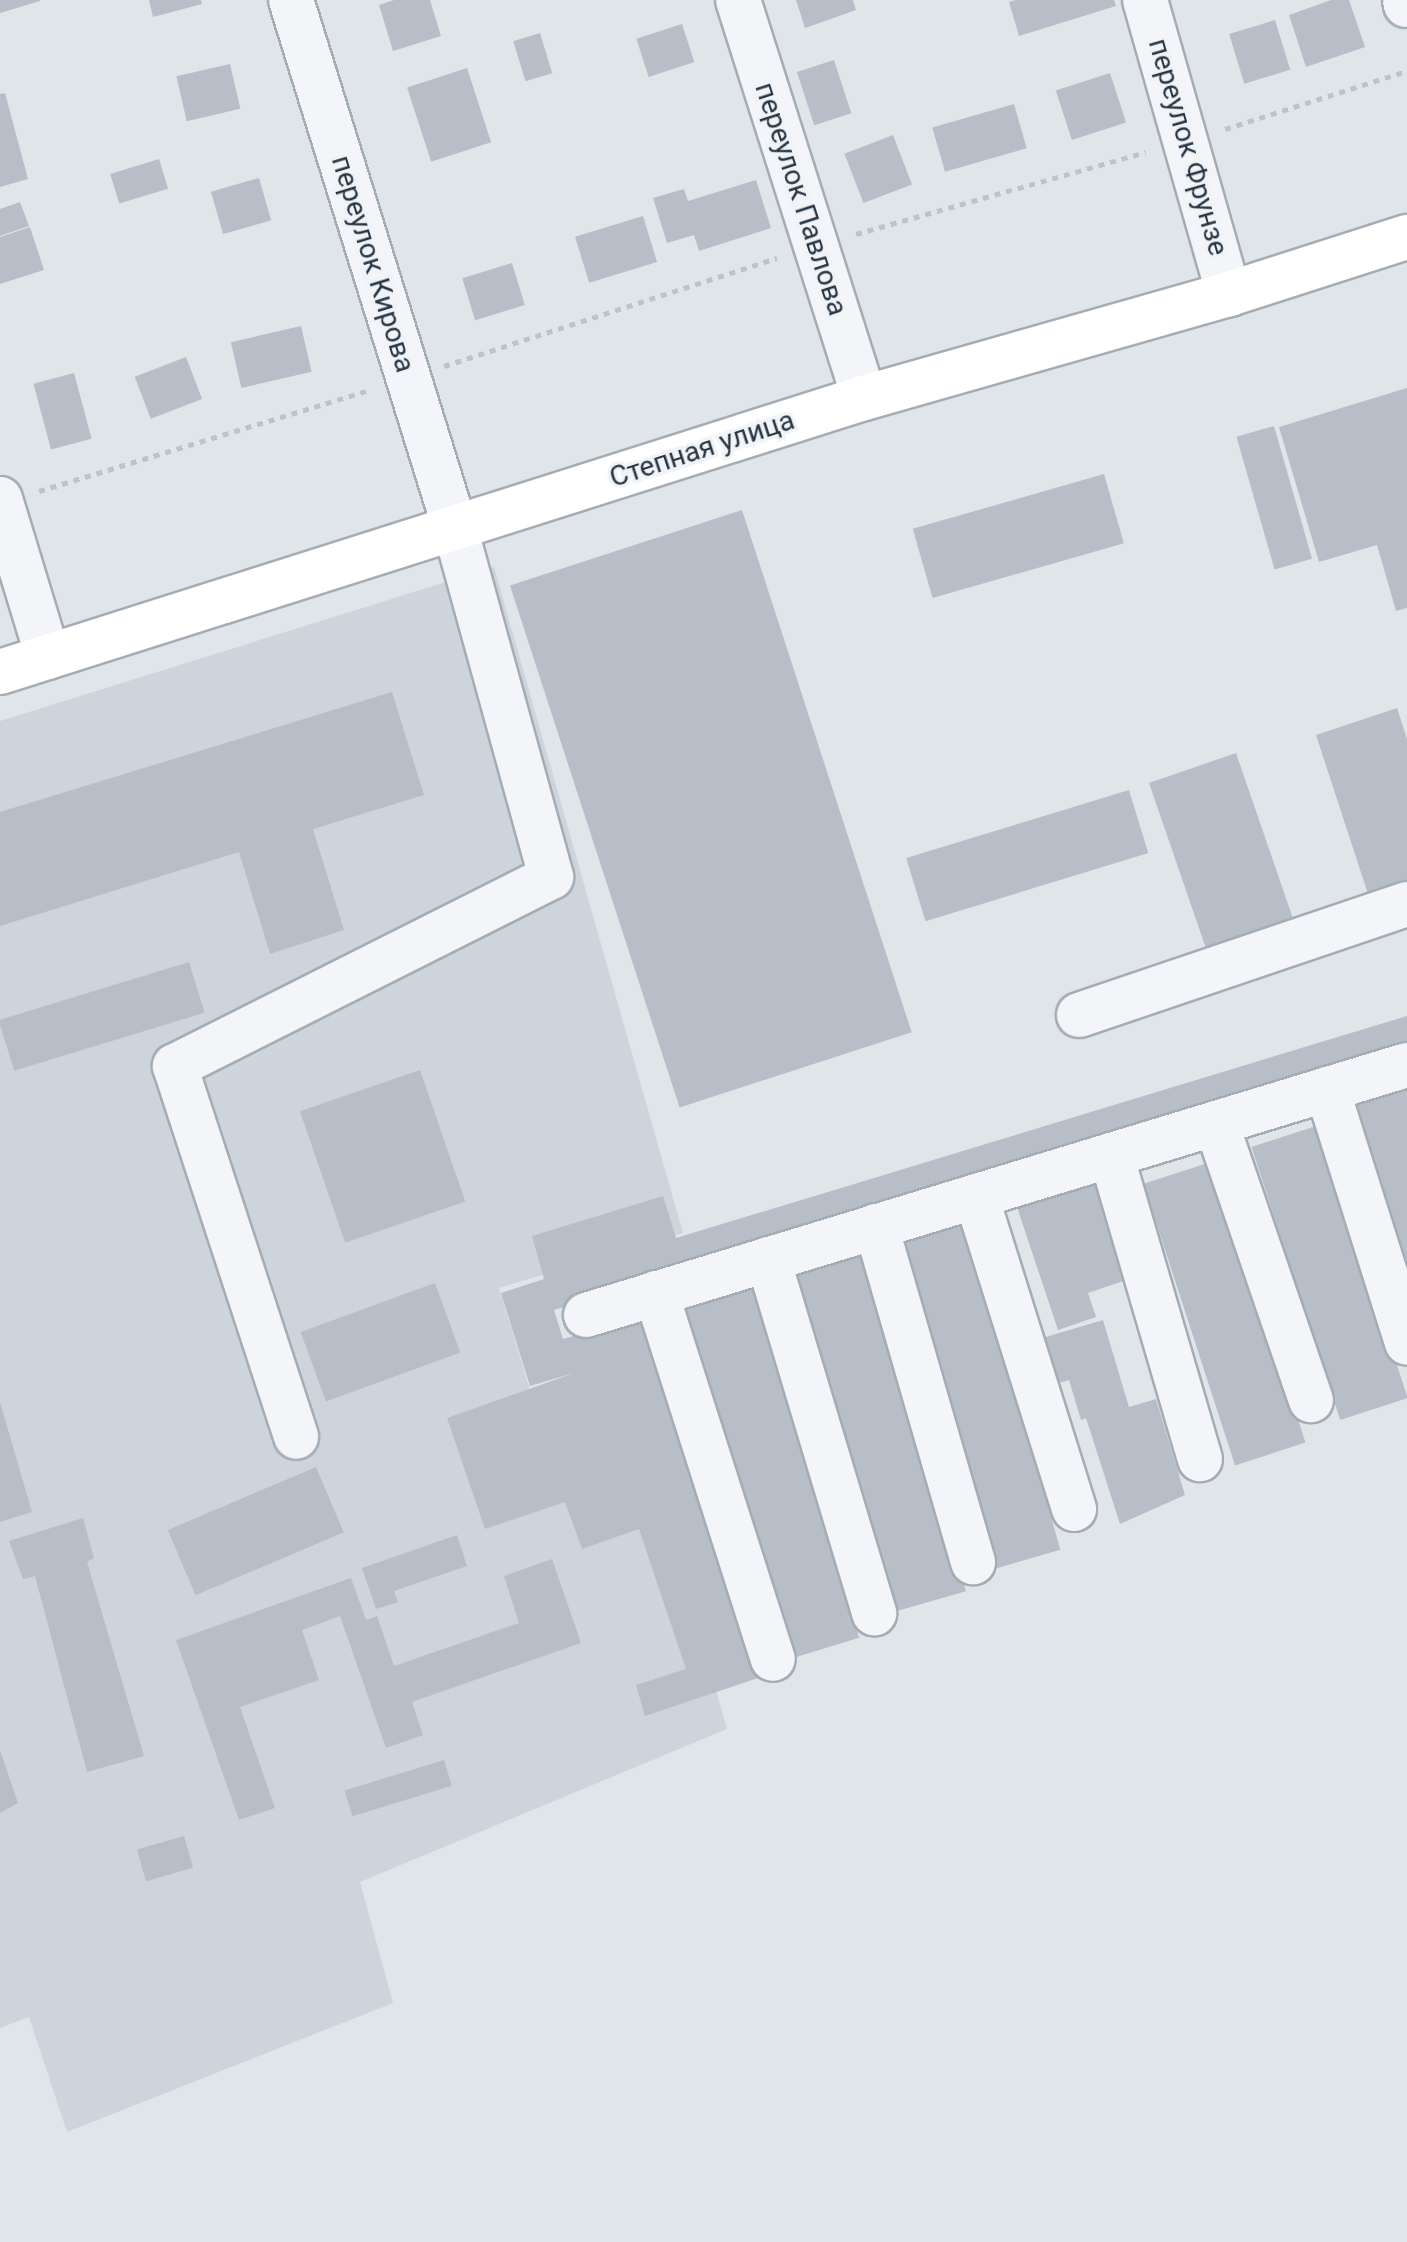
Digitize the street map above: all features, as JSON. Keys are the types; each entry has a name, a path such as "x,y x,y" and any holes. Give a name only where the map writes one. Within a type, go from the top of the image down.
{"main road":[{"name":"Степная улица","path":"0,672 864,398 1229,294 1407,237"}],"street":[{"name":"переулок Кирова","path":"291,0 455,528 551,877 175,1066 296,1437"},
{"name":"переулок Павлова","path":"738,0 864,398"},
{"name":"переулок Фрунзе","path":"1145,0 1188,140 1229,294"},
{"path":"1,501 48,657"},
{"path":"1079,1015 1407,904"},
{"path":"586,1315 1407,1065"},
{"path":"1327,1089 1407,1343"},
{"path":"1216,1123 1311,1400"},
{"path":"1111,1155 1200,1459"},
{"path":"976,1196 1074,1509"},
{"path":"876,1226 973,1562"},
{"path":"768,1259 874,1613"},
{"path":"656,1293 773,1659"}],"path":[{"path":"1,501 409,378 816,246 1188,140 1407,71"}],"shaded area":[{"path":"494,567 683,1233 499,1288 530,1390 622,1360 727,1729 360,1882 393,2003 67,2132 29,2017 0,2028 0,721"}],"building":[{"path":"0,0 40,0 40,1 0,13"},
{"path":"149,0 201,0 202,4 153,17"},
{"path":"394,0 430,0 441,36 393,51 379,5"},
{"path":"796,0 853,0 856,10 805,28"},
{"path":"1114,0 1116,6 1019,36 1009,2"},
{"path":"1331,0 1349,0 1365,47 1306,67 1289,15"},
{"path":"1275,20 1290,70 1244,84 1229,34"},
{"path":"682,24 694,62 649,77 636,39"},
{"path":"540,33 552,73 526,81 513,41"},
{"path":"834,60 851,113 814,125 797,72"},
{"path":"230,64 240,109 187,121 176,76"},
{"path":"467,68 491,142 431,162 407,87"},
{"path":"1110,73 1126,122 1072,140 1056,91"},
{"path":"5,93 28,179 0,187 0,94"},
{"path":"1014,104 1027,148 945,172 932,127"},
{"path":"893,135 912,184 863,203 844,154"},
{"path":"159,159 168,189 119,204 110,174"},
{"path":"259,178 271,220 223,234 211,192"},
{"path":"756,180 771,228 699,251 694,235 667,243 653,198 684,189 688,201"},
{"path":"20,202 29,226 0,236 0,209"},
{"path":"643,216 657,262 589,283 575,237"},
{"path":"30,227 44,270 0,284 0,237"},
{"path":"512,263 525,305 475,320 462,278"},
{"path":"301,326 312,372 241,388 231,342"},
{"path":"186,357 202,399 151,419 135,377"},
{"path":"74,373 92,439 51,450 33,384"},
{"path":"1407,388 1407,608 1396,611 1377,545 1319,562 1279,427"},
{"path":"1274,426 1312,559 1275,569 1237,437"},
{"path":"1104,474 1124,543 933,598 913,529"},
{"path":"742,510 912,1032 680,1108 510,585"},
{"path":"392,692 424,795 313,829 344,930 270,954 239,852 0,926 0,812"},
{"path":"1397,708 1407,739 1407,881 1368,894 1316,735"},
{"path":"1236,753 1293,918 1206,947 1149,783"},
{"path":"1129,790 1148,853 925,921 906,858"},
{"path":"189,962 204,1013 14,1071 0,1020"},
{"path":"1407,1016 1407,1052 554,1310 563,1339 648,1316 761,1677 645,1716 636,1685 686,1669 639,1529 582,1549 565,1502 485,1529 447,1418 574,1373 530,1386 501,1293 544,1279 532,1236 663,1196 676,1238"},
{"path":"420,1070 465,1201 345,1243 300,1111"},
{"path":"1407,1086 1407,1259 1406,1259 1356,1101"},
{"path":"1319,1125 1407,1396 1340,1420 1251,1147"},
{"path":"1214,1161 1305,1443 1235,1465 1144,1184"},
{"path":"1098,1179 1132,1278 1088,1293 1096,1317 1058,1330 1017,1207"},
{"path":"967,1224 1060,1550 992,1569 899,1244"},
{"path":"868,1250 966,1591 893,1612 795,1271"},
{"path":"435,1283 460,1353 326,1401 301,1332"},
{"path":"751,1284 859,1638 792,1658 684,1304"},
{"path":"1103,1320 1129,1407 1156,1399 1185,1495 1120,1524 1086,1418 1081,1420 1069,1380 1053,1385 1039,1339"},
{"path":"0,1402 32,1512 0,1522"},
{"path":"316,1467 344,1532 196,1595 168,1530"},
{"path":"83,1518 94,1558 87,1562 144,1756 87,1772 35,1576 23,1579 9,1541"},
{"path":"457,1535 467,1566 394,1591 398,1602 376,1609 362,1568"},
{"path":"552,1559 581,1643 412,1702 423,1735 386,1748 340,1616 302,1630 319,1680 240,1707 275,1808 239,1820 176,1640 351,1578 366,1620 377,1616 394,1666 519,1623 504,1576"},
{"path":"0,1750 18,1803 0,1813"},
{"path":"444,1760 452,1786 352,1816 345,1790"},
{"path":"184,1836 193,1868 146,1881 137,1850"}]}
